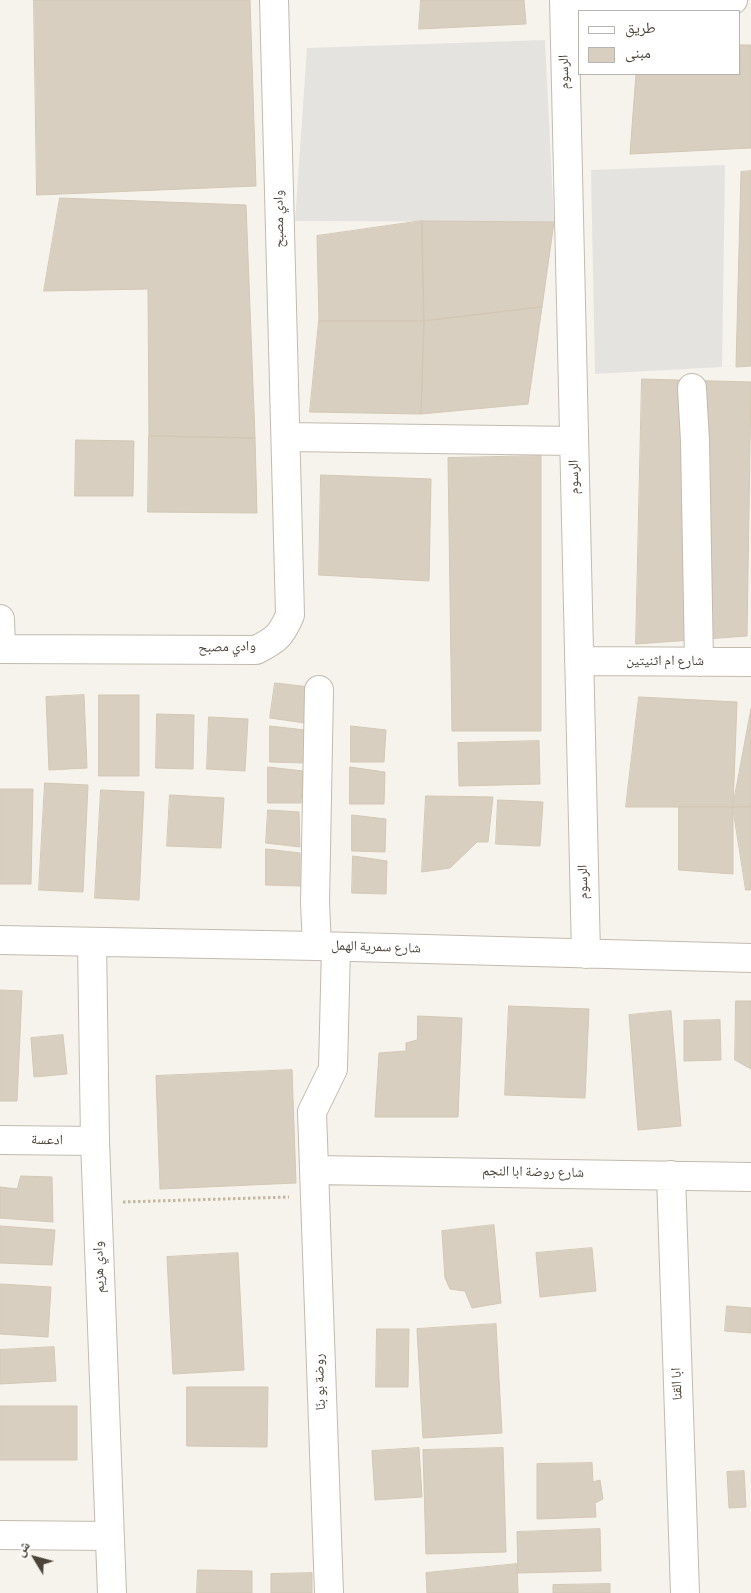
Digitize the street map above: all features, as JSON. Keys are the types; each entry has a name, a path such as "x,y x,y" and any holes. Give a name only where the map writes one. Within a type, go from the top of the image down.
{"street":[{"name":"وادي مصبح","path":"1,649 256,650 272,642 283,631 290,615 274,0"},
{"path":"564,2 733,0"},
{"name":"الرسوم","path":"564,2 586,954"},
{"path":"692,388 695,441 699,662"},
{"path":"286,437 574,441"},
{"path":"0,619 1,649"},
{"name":"شارع ام اثنيتين","path":"579,661 751,662"},
{"name":"روضة بو بنّا","path":"319,690 315,903 326,946 333,1070 312,1112 329,1593"},
{"name":"شارع سمرية الهمل","path":"0,940 326,946 751,958"},
{"name":"وادي هزيم","path":"92,942 95,1141 112,1593"},
{"name":"ادعسة","path":"0,1140 95,1141"},
{"name":"شارع روضة ابا النجم","path":"315,1183 671,1175 751,1177"},
{"name":"ابا القنا","path":"671,1175 685,1593"},
{"path":"0,1535 110,1536"}],"path":[{"path":"97,1203 315,1183"}],"shaded area":[{"path":"545,40 554,222 295,221 307,48"},
{"path":"725,165 722,367 595,374 591,170"}],"building":[{"path":"34,0 250,0 256,186 37,195"},
{"path":"421,0 524,0 526,24 419,29"},
{"path":"741,45 751,45 751,148 630,154 636,75 741,75"},
{"path":"751,171 751,366 736,367 741,172"},
{"path":"60,198 246,205 255,438 149,436 148,289 44,291"},
{"path":"422,221 424,321 319,321 317,236"},
{"path":"422,221 554,222 542,307 424,321"},
{"path":"542,307 528,404 421,414 424,321"},
{"path":"319,321 424,321 421,414 310,412"},
{"path":"642,379 751,382 747,636 636,644"},
{"path":"149,436 255,438 257,513 148,512"},
{"path":"76,440 134,441 133,496 75,496"},
{"path":"541,456 541,731 452,731 448,458"},
{"path":"321,475 431,479 429,581 319,575"},
{"path":"275,683 310,687 305,723 270,718"},
{"path":"84,695 87,768 49,770 46,697"},
{"path":"99,695 139,695 139,776 99,776"},
{"path":"639,697 737,702 733,807 626,807"},
{"path":"751,709 751,807 733,807"},
{"path":"157,714 194,715 193,769 156,768"},
{"path":"209,717 248,719 245,771 207,769"},
{"path":"270,726 305,730 304,763 270,762"},
{"path":"351,726 386,730 384,762 351,762"},
{"path":"539,741 540,784 459,786 458,743"},
{"path":"268,767 303,771 301,803 268,803"},
{"path":"350,767 385,772 384,804 350,804"},
{"path":"45,783 88,785 83,892 39,890"},
{"path":"0,789 33,789 31,884 0,884"},
{"path":"101,790 144,792 139,900 95,898"},
{"path":"170,795 224,798 221,848 167,846"},
{"path":"426,796 493,797 488,842 477,842 450,868 422,872"},
{"path":"498,800 543,802 540,846 496,844"},
{"path":"679,807 733,807 733,874 679,870"},
{"path":"733,807 751,807 751,890 746,890"},
{"path":"268,810 299,812 300,847 266,843"},
{"path":"352,815 386,819 385,852 352,851"},
{"path":"266,849 300,853 300,886 266,885"},
{"path":"353,856 387,861 386,894 352,893"},
{"path":"0,990 22,991 17,1101 0,1101"},
{"path":"736,1001 751,1001 751,1069 735,1060"},
{"path":"509,1006 589,1009 585,1098 505,1095"},
{"path":"671,1011 681,1126 638,1130 629,1015"},
{"path":"418,1016 462,1018 458,1117 375,1117 379,1053 406,1051 406,1043 417,1040"},
{"path":"720,1020 721,1060 684,1061 684,1021"},
{"path":"63,1035 67,1074 34,1077 31,1038"},
{"path":"292,1070 296,1183 160,1189 156,1076"},
{"path":"21,1176 52,1177 53,1222 0,1218 0,1187 17,1189"},
{"path":"494,1225 501,1303 472,1308 465,1291 450,1289 445,1278 442,1231"},
{"path":"0,1226 55,1230 52,1265 0,1263"},
{"path":"592,1248 596,1291 540,1297 536,1253"},
{"path":"238,1253 244,1370 173,1374 167,1257"},
{"path":"0,1284 51,1287 48,1337 0,1334"},
{"path":"727,1306 751,1308 751,1333 725,1331"},
{"path":"496,1324 502,1433 423,1438 417,1329"},
{"path":"377,1329 409,1329 408,1387 376,1387"},
{"path":"54,1347 56,1381 0,1384 0,1350"},
{"path":"187,1387 268,1387 267,1447 187,1446"},
{"path":"0,1406 77,1406 77,1460 0,1460"},
{"path":"419,1448 422,1497 375,1500 372,1451"},
{"path":"503,1448 506,1552 426,1554 423,1450"},
{"path":"592,1463 593,1482 600,1480 603,1499 595,1503 596,1517 537,1519 537,1464"},
{"path":"744,1471 746,1507 729,1508 727,1472"},
{"path":"600,1529 601,1571 518,1573 517,1532"},
{"path":"517,1564 518,1593 427,1593 426,1573"},
{"path":"198,1570 252,1571 252,1593 197,1593"},
{"path":"312,1573 312,1593 271,1593 271,1574"},
{"path":"610,1584 610,1593 553,1593 553,1585"}]}
